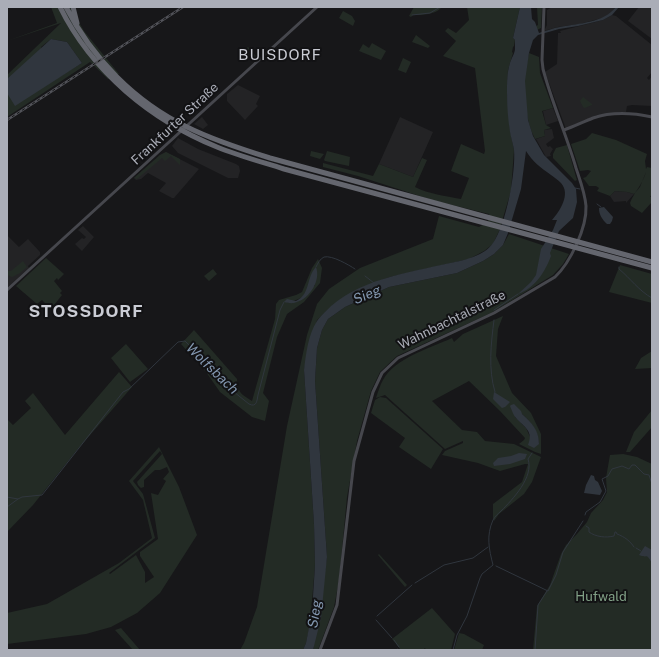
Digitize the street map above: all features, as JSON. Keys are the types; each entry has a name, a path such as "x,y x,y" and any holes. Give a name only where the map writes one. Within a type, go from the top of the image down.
{"highway":[{"path":"59,7 71,15 98,60 134,99 156,115 227,151 319,178 652,268"},
{"path":"66,7 98,60"},
{"path":"187,130 241,149 320,172 652,262"}],"main road":[{"name":"Frankfurter Straße","path":"7,290 317,7"},
{"name":"Wahnbachtalstraße","path":"320,650 337,605 354,461 377,383 382,373 398,358 494,313 555,277 565,266 584,223 586,207 581,183 564,130 549,92 543,69 544,7"},
{"path":"564,130 605,115 630,114 652,117"}],"shaded area":[{"path":"552,7 616,7 611,13 602,18 544,31 547,25 547,10"},
{"path":"639,7 652,7 652,39 628,21"},
{"path":"612,15 616,16 652,45 652,72 647,78 649,80 652,76 652,106 627,106 626,112 597,115 566,129 545,72 557,64 558,33 561,33 560,31 603,20"},
{"path":"238,85 260,96 256,104 258,106 245,120 227,101 227,94"},
{"path":"553,108 558,121 546,125 543,111"},
{"path":"202,117 208,125 203,129 194,124"},
{"path":"400,117 433,132 413,177 379,164"},
{"path":"552,129 554,138 546,144 548,147 550,146 553,149 550,154 551,156 546,157 536,139 545,136 544,130"},
{"path":"178,138 198,149 239,166 240,171 238,178 228,178 178,153 172,146"},
{"path":"166,152 199,169 174,198 159,191 166,183 148,173 141,179 136,180 134,178 160,155"},
{"path":"615,191 634,194 626,203 626,201 614,202 610,196"},
{"path":"83,226 94,237 82,251 75,244 82,238 84,239 86,237 78,230"},
{"path":"7,235 19,247 28,239 40,252 40,255 28,266 29,268 7,288"}],"green space":[{"path":"51,7 72,7 72,10 84,31 119,74 108,79 90,62 7,117 7,75 61,23 7,41 57,23","holes":["51,39 67,42 82,63 59,77 41,47"]},
{"path":"414,7 442,7 436,12 425,15 413,15 411,17 409,16"},
{"path":"467,7 520,7 513,38 515,40 513,53 508,70 507,92 510,130 514,150 511,191 499,231 493,244 469,259 390,277 371,284 348,295 332,306 317,320 304,370 314,524 315,565 310,625 306,643 303,650 240,650 257,607 287,426 307,335 317,304 329,289 360,268 433,239 439,216 479,227 488,222 489,214 432,200 358,176 323,167 323,163 373,176 379,164 413,177 422,158 427,160 415,187 431,193 461,199 469,178 451,171 461,144 484,154 485,151 475,68 443,56 456,41 445,31 448,28 456,33 469,20"},
{"path":"537,7 542,7 541,28 537,30 536,26 538,25"},
{"path":"343,11 352,16 355,21 353,26 339,18"},
{"path":"416,35 430,46 428,48 412,42"},
{"path":"372,43 386,51 381,60 359,51 363,44 369,48"},
{"path":"248,47 257,57 253,60 244,51"},
{"path":"529,53 539,57 540,73 553,108 542,111 546,125 551,128 544,130 545,136 535,139 527,115 524,88 525,71"},
{"path":"403,58 411,62 406,73 398,70"},
{"path":"583,97 592,105 585,108 583,107 580,101"},
{"path":"592,133 616,140 647,154 645,161 646,169 647,167 652,168 652,194 650,197 652,197 652,202 642,213 631,206 630,203 636,192 634,194 615,191 610,196 597,191 599,188 596,186 589,186 583,178 586,177 591,171 580,171 571,144 586,139"},
{"path":"567,145 577,180 575,181 553,158 556,148"},
{"path":"311,151 324,154 320,159 310,156"},
{"path":"327,151 350,157 349,166 325,161"},
{"path":"166,152 180,159 180,165 171,156 165,161 162,158 137,179 134,178 160,155"},
{"path":"509,234 569,254 563,264 553,275 491,313 397,356 380,372 371,391 357,441 347,497 339,581 334,607 318,650 313,650 327,557 315,381 317,348 322,330 328,319 345,307 389,287 457,273 483,261 494,254 503,245"},
{"path":"46,258 64,274 58,280 57,278 54,281 62,291 60,293 62,295 51,309 42,300 37,304 16,286"},
{"path":"318,259 322,268 320,283 304,302 287,314 277,337 263,393 269,401 265,421 252,417 220,392 206,372 181,344 194,330 237,379 238,387 241,393 252,401 275,319 276,304 279,300 302,292 312,268","holes":["309,285 315,285 306,295 296,302 287,302 295,301 301,298 306,293"]},
{"path":"23,261 27,267 12,277 7,275 7,271 11,271"},
{"path":"620,265 652,274 652,303 609,292"},
{"path":"213,269 217,274 209,281 204,276"},
{"path":"503,316 498,329 496,356 512,393 531,413 541,434 541,454 519,444 525,438 469,381 432,401 462,430 477,432 485,441 514,444 541,457 532,482 524,494 499,514 494,521 493,504 522,482 528,464 500,471 478,463 442,455 445,451 463,443 463,441 445,449 385,395 376,398 383,380 389,372 404,360 414,354 452,338 454,342 463,334","holes":["522,414 532,424 536,431 539,444 531,439 526,428 515,417"]},
{"path":"126,344 148,369 130,382 111,358"},
{"path":"652,351 652,368 635,369 641,358"},
{"path":"119,372 132,387 77,450 33,505 7,532 7,419 13,425 31,408 25,401 33,393 65,435"},
{"path":"380,397 386,398 443,449 431,469 399,447 405,438 371,413 375,400"},
{"path":"652,410 652,427 630,452 626,452 634,432"},
{"path":"159,447 179,487 197,535 160,593 137,613 111,627 86,634 7,644 7,613 47,604 119,563 152,538 143,500 129,481","holes":["160,451 162,454 137,482 141,488 144,487 144,480 155,470 160,470 167,467 169,472 163,479 166,481 158,495 151,493 158,539 140,552 140,556 154,577 145,583 145,572 136,555 110,574 109,573 155,538 143,494 133,481"]},
{"name":"Hufwald","path":"623,454 637,457 652,464 652,650 533,650 537,606 550,585 561,554 566,545 587,522 591,513 603,500 607,492 606,478 610,455"},
{"path":"379,554 407,585 405,587 378,555"},
{"path":"432,608 455,634 451,650 426,650 425,648 423,650 401,650 392,639"},
{"path":"121,628 140,650 133,650 115,630"},
{"path":"459,633 464,634 484,645 482,650 454,650"}],"water":[{"name":"Sieg","path":"520,7 531,7 532,19 535,22 539,33 557,27 591,22 605,16 616,7 619,7 612,15 603,20 538,35 533,40 529,53 525,81 528,120 533,136 544,155 576,189 577,202 573,218 559,231 550,253 551,256 549,262 539,279 529,288 518,294 536,275 541,249 553,230 557,220 552,220 561,207 565,197 564,187 561,183 537,164 526,151 521,189 508,233 503,245 494,254 483,261 457,273 389,287 345,307 328,319 322,330 317,348 315,381 327,557 321,618 313,650 303,650 306,643 312,612 315,565 314,524 304,370 311,332 317,321 325,312 352,292 383,279 400,274 474,257 485,251 493,243 502,224 512,184 514,150 508,118 507,81 509,66 515,51 515,40 513,38"},
{"path":"51,39 67,42 82,63 15,106 7,93 7,79"},
{"path":"604,207 613,217 610,224 607,224 600,215 599,208"},
{"path":"316,267 316,283 310,293 302,300 297,302 284,302 287,299 296,301 301,298"},
{"path":"494,392 510,402 502,408 493,399"},
{"path":"514,404 532,424 538,435 539,444 534,448 528,445 530,440 529,433 513,414 510,406"},
{"path":"519,453 527,454 525,459 510,464 494,466 493,463 498,458"},
{"path":"591,475 594,476 595,480 598,482 602,491 600,495 584,493"},
{"path":"645,546 652,550 652,563 647,557 639,555"}],"waterway":[{"path":"412,15 430,13 440,7"},
{"path":"575,188 580,189"},
{"path":"597,204 601,207"},
{"name":"Wolfsbach","path":"316,267 321,259 324,257 331,257 355,269"},
{"path":"619,267 619,269 639,288 652,298"},
{"name":"Wolfsbach","path":"365,276 374,283"},
{"path":"494,310 518,294"},
{"name":"Wolfsbach","path":"7,497 18,499 22,497 42,495 123,392 129,389 178,342 185,341 214,370 229,388 249,404 254,405 257,401 280,310 284,302"},
{"path":"494,320 491,347 491,374 495,392"},
{"path":"453,650 457,635 467,616 480,578 482,574 493,565 489,548 489,532 493,520 521,487 528,473 528,459 532,453"},
{"path":"585,515 586,512 600,502 606,491 602,479 608,476 612,469 622,466 629,469 632,465 635,465 644,474 649,475 652,484"},
{"path":"7,507 18,499"},
{"path":"496,566 548,591 556,575 563,552 583,521"},
{"path":"586,526 589,528 589,532 598,536 614,536 616,532 627,539 634,547"},
{"path":"415,583 444,565 473,558 488,547"},
{"path":"636,548 641,551"},
{"path":"377,616 412,585"},
{"path":"535,650 538,605 547,591"},
{"path":"376,620 392,638"},
{"path":"394,640 399,647"}],"railway":[{"path":"7,120 183,7"}],"district":[{"name":"BUISDORF","path":"280,55"},
{"name":"STOSSDORF","path":"86,312"}]}
